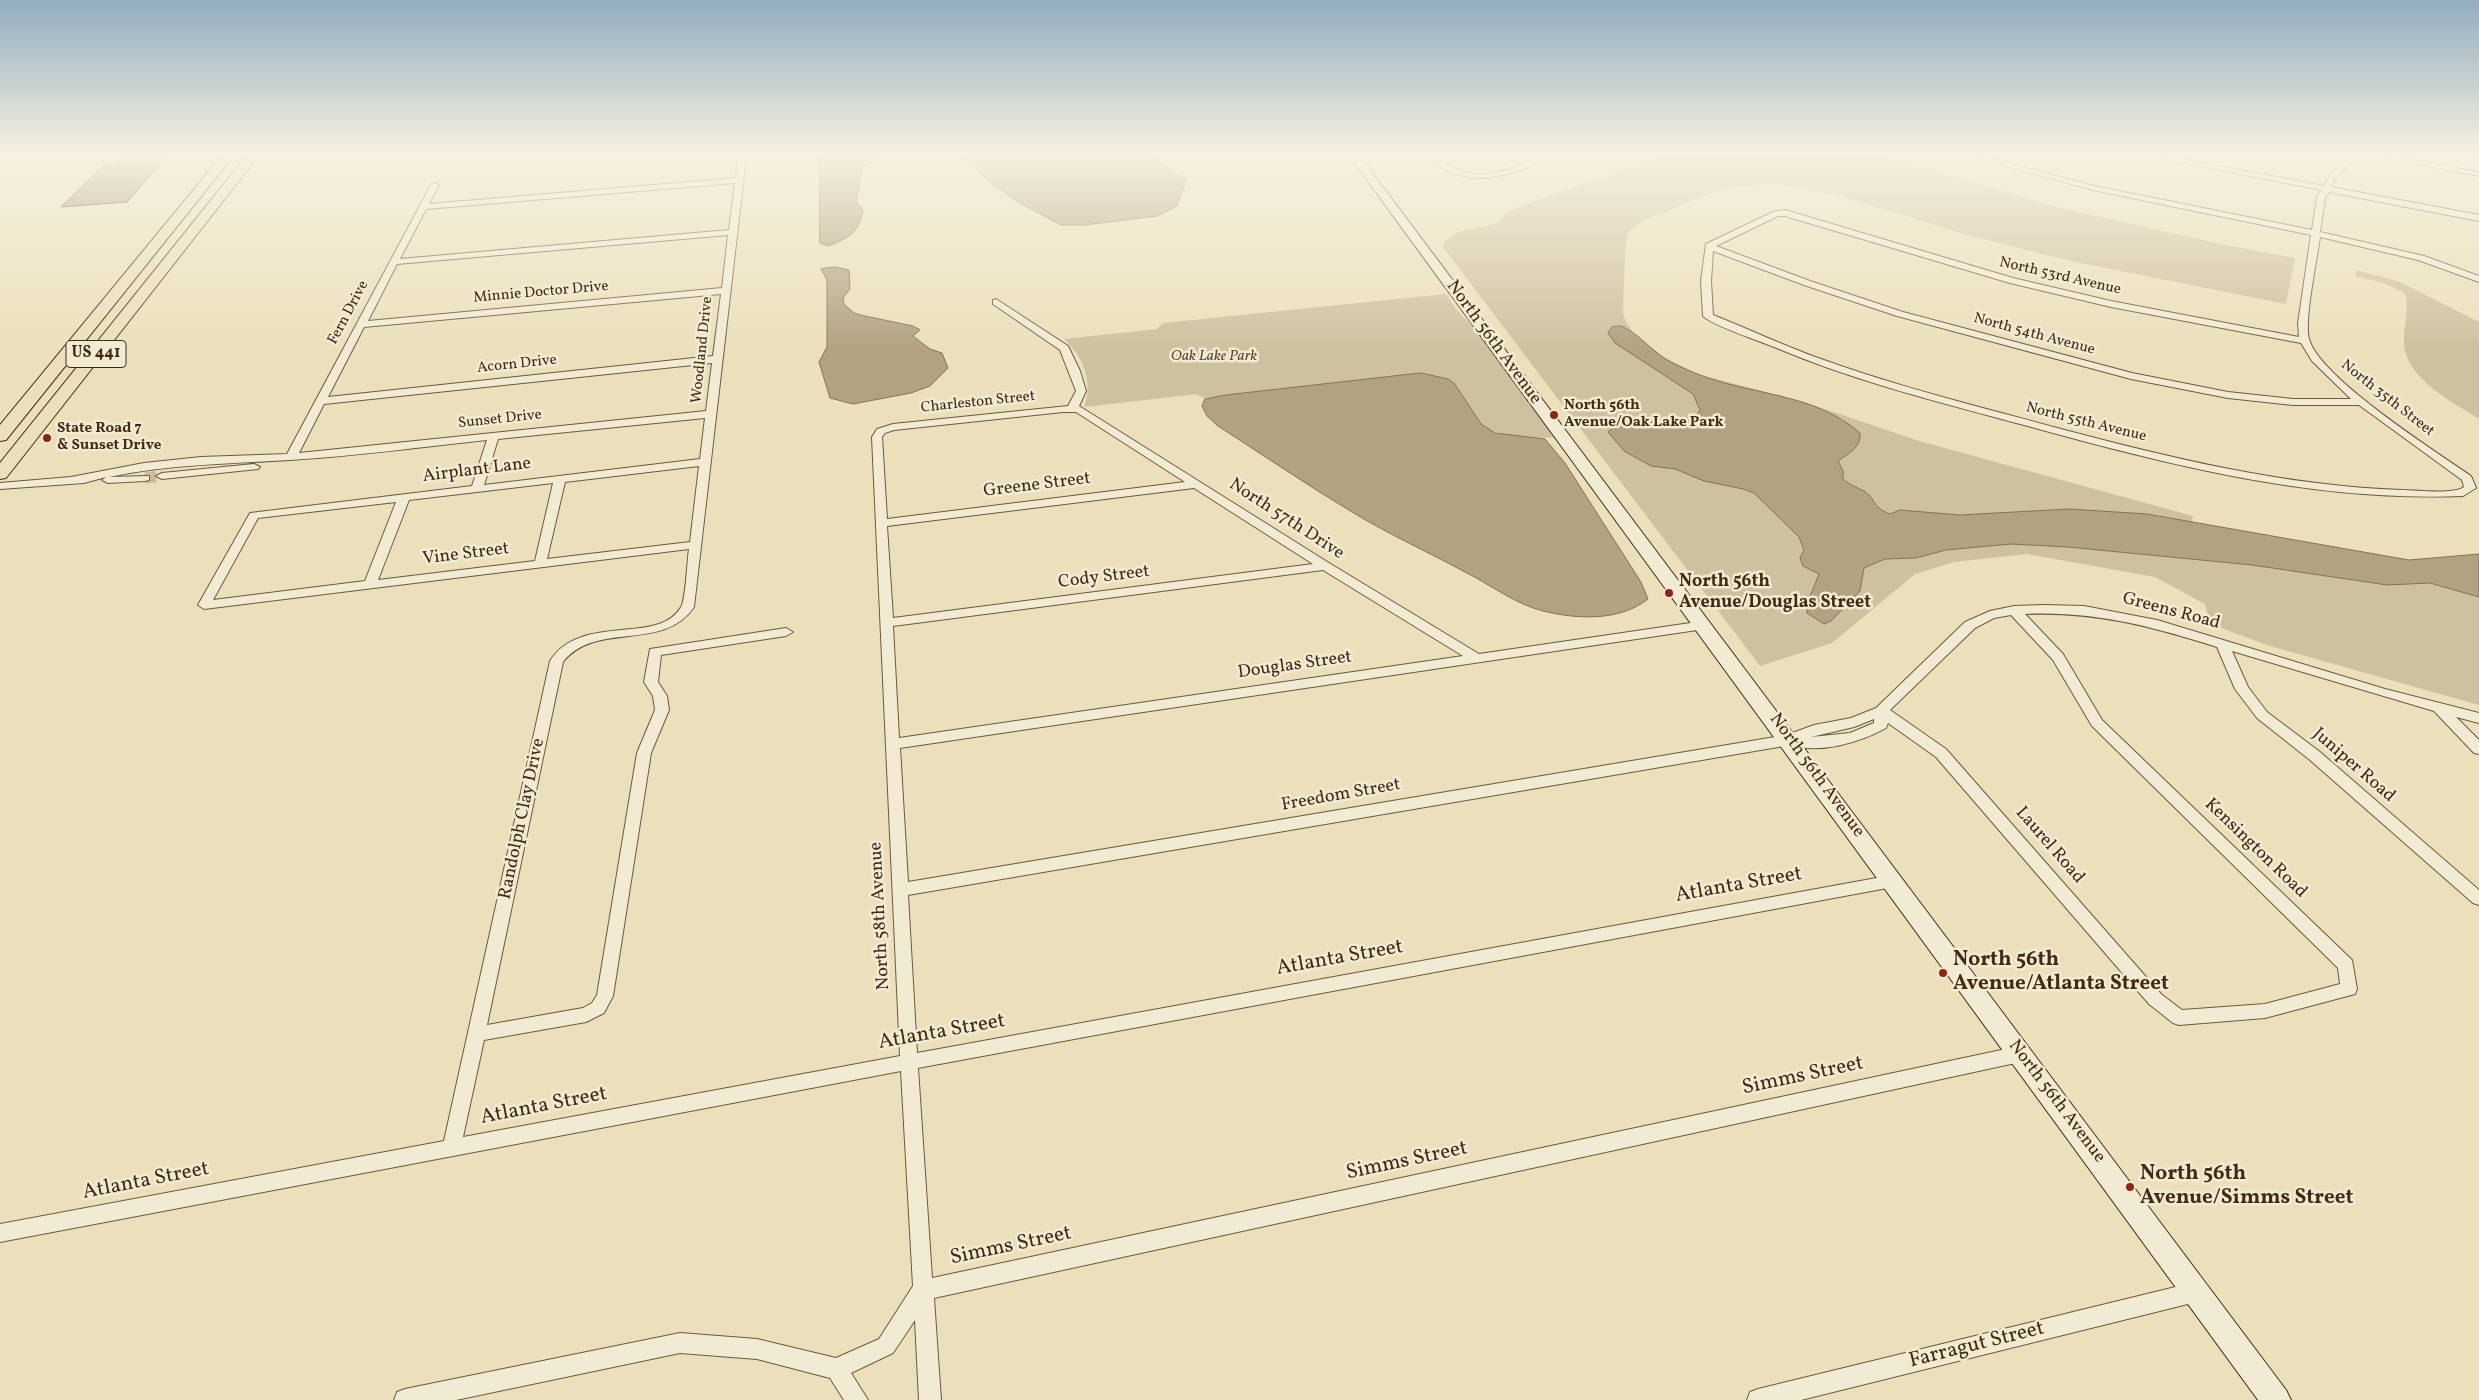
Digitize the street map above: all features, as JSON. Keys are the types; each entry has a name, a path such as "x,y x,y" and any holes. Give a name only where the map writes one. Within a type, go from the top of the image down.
{"main road":[{"name":"US 441","path":"0,436 177,219"},
{"name":"US 441","path":"0,474 202,219"},
{"path":"114,298 119,307 132,308"}],"street":[{"name":"Fern Drive","path":"291,457 417,219"},
{"name":"Woodland Drive","path":"695,545 733,219"},
{"name":"North 56th Avenue","path":"1402,219 1704,625 2276,1400"},
{"name":"North 53rd Avenue","path":"1709,246 1765,219"},
{"name":"North 53rd Avenue","path":"1807,219 2010,280 2111,304 2305,341"},
{"path":"2248,219 2421,258 2479,279"},
{"path":"2305,341 2303,323 2318,219"},
{"path":"395,262 732,232"},
{"name":"North 55th Avenue","path":"1709,246 1706,281 1708,316 1817,360 1917,393 2109,445 2226,472 2303,486 2367,492 2435,494 2463,492 2470,488"},
{"name":"North 54th Avenue","path":"1709,246 1807,283 1900,314 2131,376 2228,396 2293,402 2362,402"},
{"name":"Minnie Doctor Drive","path":"360,325 724,291"},
{"path":"996,302 1014,312 1064,348 1075,371 1081,391 1075,409"},
{"name":"North 35th Street","path":"2305,341 2323,368 2362,402 2467,478 2470,488"},
{"name":"Acorn Drive","path":"321,401 717,360"},
{"name":"Charleston Street","path":"881,431 893,427 1075,409"},
{"name":"North 57th Drive","path":"1075,409 1324,566 1476,658"},
{"name":"Sunset Drive","path":"75,480 144,466 291,457 711,414"},
{"name":"North 58th Avenue","path":"881,431 877,437 909,1062 930,1400"},
{"path":"477,489 494,436"},
{"name":"Sunset Drive","path":"162,476 252,467 291,457"},
{"path":"180,475 188,462"},
{"name":"Airplant Lane","path":"204,605 254,515 705,462"},
{"name":"Sunset Drive","path":"0,486 75,480 145,478"},
{"path":"540,564 560,480"},
{"name":"Greene Street","path":"882,523 1196,484"},
{"path":"370,585 404,497"},
{"name":"Vine Street","path":"204,605 695,545"},
{"name":"Randolph Clay Drive","path":"452,1147 557,661 570,647 594,637 663,628 681,618 688,607 695,545"},
{"name":"Cody Street","path":"888,624 1324,566"},
{"name":"Greens Road","path":"1789,740 1814,730 1848,723 1881,711 1970,625 1990,615 2014,610 2084,610 2157,624 2223,646 2479,718"},
{"name":"Kensington Road","path":"2014,610 2058,657 2097,723 2346,965 2349,989 2265,1011 2178,1018"},
{"name":"Douglas Street","path":"893,744 1704,625"},
{"path":"477,1034 586,1015 598,1008 605,996 644,753 662,710 660,696 650,682 655,652 786,632"},
{"name":"Juniper Road","path":"2223,646 2242,689 2262,715 2315,756 2479,899"},
{"path":"2439,708 2479,749"},
{"name":"Greens Road","path":"1789,740 1824,743 1858,735 1881,725 1881,711"},
{"name":"Laurel Road","path":"1881,711 1942,752 2155,999 2178,1018"},
{"path":"1848,723 1858,735"},
{"name":"Freedom Street","path":"900,890 1789,740"},
{"name":"Atlanta Street","path":"0,1233 909,1062 1893,881"},
{"name":"Simms Street","path":"922,1290 2020,1054"},
{"path":"405,1400 680,1343 757,1349 836,1369 886,1346 922,1290"},
{"name":"Farragut Street","path":"1758,1400 2196,1292"},
{"path":"836,1369 857,1400"}],"green space":[{"path":"1500,219 1647,219 1630,230 1627,235 1623,313 1632,331 1647,344 1665,358 1697,374 1804,402 1919,441 2193,516 2192,522 2409,560 2479,554 2479,705 2270,646 2210,624 2205,604 2155,577 2027,554 1954,562 1915,574 1832,643 1760,666 1443,247 1445,241 1457,232 1496,224"},
{"path":"1917,219 2111,219 2230,246 2295,258 2286,304 2066,260 1971,236"},
{"path":"2357,270 2400,282 2479,322 2479,419 2433,389 2413,369 2407,357 2404,344 2407,305 2405,293 2383,283 2355,276"},
{"name":"Oak Lake Park","path":"1446,294 1455,308 1488,343 1558,437 1518,437 1497,433 1489,429 1482,425 1474,416 1454,383 1226,395 1205,399 1197,394 1084,407 1088,388 1085,370 1077,353 1064,339 1157,329 1163,323"}],"shaded area":[{"path":"820,219 861,219 856,230 842,240 828,246 820,243"},
{"path":"1050,219 1130,219 1084,225 1061,225"},
{"path":"835,267 849,270 850,289 843,298 844,304 854,313 913,326 920,330 913,336 930,349 942,353 948,368 930,386 911,393 853,404 830,398 819,362 827,347 827,280 821,269"},
{"path":"1621,326 1633,333 1664,358 1691,371 1716,380 1802,402 1842,420 1860,433 1859,443 1850,453 1838,461 1843,471 1843,479 1864,491 1880,508 1890,514 1900,510 1960,515 2069,509 2147,514 2409,560 2479,554 2479,597 2430,583 2387,585 2252,565 2068,547 2011,544 1946,550 1916,558 1885,559 1864,568 1860,591 1831,621 1824,624 1807,613 1807,604 1819,574 1803,566 1800,558 1804,550 1799,537 1754,493 1704,481 1675,469 1651,466 1624,451 1608,432 1614,427 1630,422 1673,423 1693,420 1700,410 1693,394 1615,343 1608,333 1612,327"},
{"path":"1421,373 1448,379 1454,383 1481,424 1495,433 1545,439 1565,463 1641,582 1648,599 1624,612 1597,617 1556,614 1523,604 1335,502 1218,426 1207,416 1202,406 1205,399 1226,395"}],"tunnel":[{"path":"145,478 162,476"}],"place":[{"name":"North 56th Avenue/Oak Lake Park","path":"1554,415"},
{"name":"State Road 7 & Sunset Drive","path":"47,438"},
{"name":"North 56th Avenue/Douglas Street","path":"1669,593"},
{"name":"North 56th Avenue/Atlanta Street","path":"1943,973"},
{"name":"North 56th Avenue/Simms Street","path":"2130,1187"}]}
